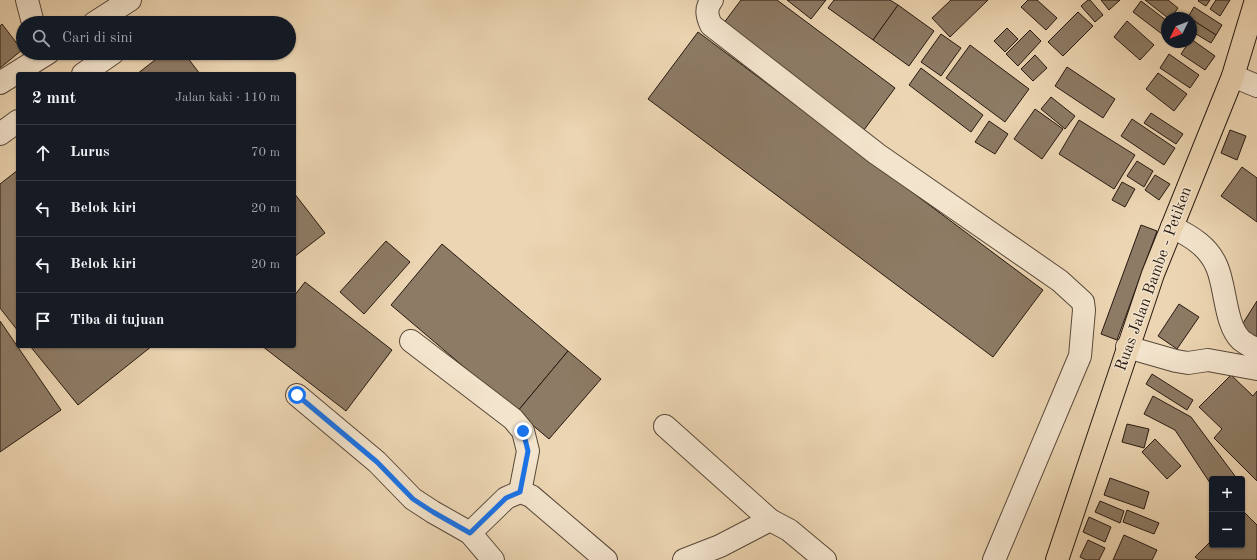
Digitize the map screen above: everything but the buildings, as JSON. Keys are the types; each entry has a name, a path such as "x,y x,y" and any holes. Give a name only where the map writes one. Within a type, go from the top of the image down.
{"main road":[{"name":"Ruas Jalan Bambe - Petiken","path":"1057,560 1127,347 1172,227 1233,76 1256,0"}],"street":[{"path":"27,0 31,16"},
{"path":"105,16 130,0"},
{"path":"712,0 707,6 707,17 711,25 877,154 1060,281 1083,302 1084,310 1080,356 994,560"},
{"path":"18,72 37,60"},
{"path":"87,72 103,60"},
{"path":"0,83 16,73"},
{"path":"1233,76 1257,86"},
{"path":"0,134 16,122"},
{"path":"1172,227 1191,236 1206,250 1217,267 1234,330 1241,340 1257,350"},
{"path":"411,341 513,419 523,431 528,451 520,492"},
{"path":"1127,347 1176,361 1188,363 1208,360 1257,369"},
{"path":"297,395 377,462 413,499 470,533 493,560"},
{"path":"665,426 770,520 788,530 825,560"},
{"path":"470,533 506,498 520,492 531,496 606,560"},
{"path":"684,560 720,546 770,520"}],"route":[{"path":"297,395 377,462 413,499 470,533 506,498 520,492 528,451 523,431"}]}
